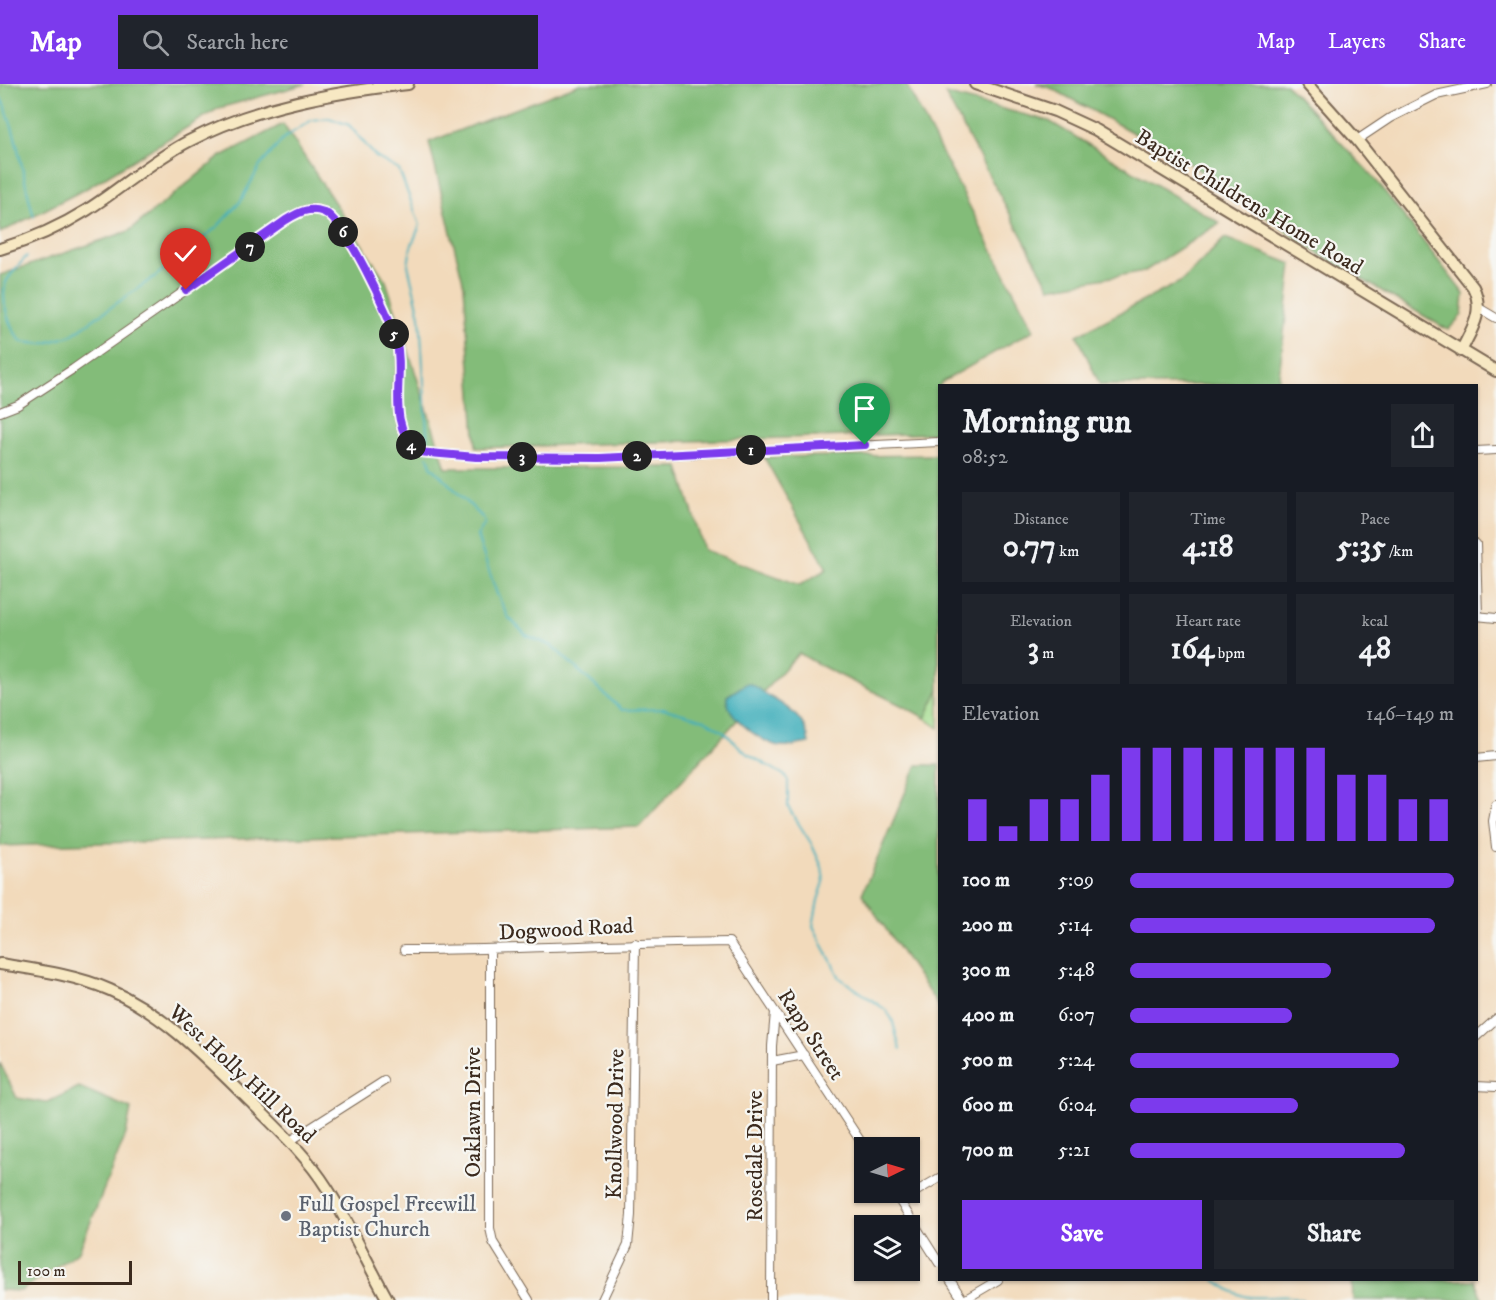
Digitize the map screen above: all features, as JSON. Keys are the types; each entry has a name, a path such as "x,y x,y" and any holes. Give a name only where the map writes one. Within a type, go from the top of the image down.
{"street":[{"path":"0,249 42,234 71,219 162,156 228,123 336,95 408,84"},
{"name":"Baptist Childrens Home Road","path":"975,84 1055,111 1096,130 1496,371"},
{"path":"1307,84 1357,140 1467,277 1477,294 1479,308 1461,351"},
{"path":"1357,140 1390,118 1436,94 1483,84"},
{"path":"0,412 18,405 73,369 286,220 303,210 314,209 323,212 338,223 382,302 396,342 396,406 403,433 418,452 600,458 938,442"},
{"path":"1479,308 1496,318"},
{"path":"1478,451 1496,450"},
{"path":"1478,616 1496,618"},
{"path":"1478,758 1496,756"},
{"path":"1496,805 1493,821 1496,847"},
{"name":"Dogwood Road","path":"405,950 489,950 635,943 729,942"},
{"name":"Rapp Street","path":"729,942 858,1137"},
{"name":"Knollwood Drive","path":"602,1300 628,1245 631,1215 635,943"},
{"name":"Oaklawn Drive","path":"489,950 490,1228 493,1242 529,1300"},
{"name":"West Holly Hill Road","path":"0,964 76,979 110,990 137,1004 220,1072 290,1141 327,1187 388,1300"},
{"name":"Rosedale Drive","path":"771,1300 772,1027 776,1012"},
{"path":"1478,1035 1496,1019"},
{"path":"772,1061 804,1055"},
{"path":"290,1141 384,1081"},
{"path":"1478,1086 1496,1087"},
{"path":"920,1189 938,1179"},
{"path":"901,1203 938,1261"},
{"path":"951,1281 963,1300 996,1281"}],"green space":[{"path":"0,84 306,84 219,108 87,188 0,233"},
{"path":"580,84 906,84 1034,330 938,384 938,433 476,448 464,286 429,142"},
{"path":"1036,84 1286,84 1375,179 1464,294 1462,315 1448,330 1319,254 1190,164 1053,89"},
{"path":"945,94 1049,121 1220,223 1145,271 1050,288"},
{"path":"283,124 386,281 446,468 679,467 704,550 800,585 827,569 764,457 938,455 938,691 925,718 799,653 639,827 0,846 0,275 129,231 220,157"},
{"path":"1225,238 1292,264 1278,384 1100,384 1077,335 1182,281"},
{"path":"938,691 938,727 925,718"},
{"path":"917,765 938,765 938,1006 862,894"},
{"path":"0,1063 17,1098 46,1103 79,1087 131,1109 126,1134 79,1251 21,1291 0,1290"},
{"path":"1352,1281 1474,1281 1483,1300 1353,1300"}],"water":[{"path":"747,683 756,686 795,714 804,727 809,743 775,745 760,738 744,726 731,711 727,696"}],"waterway":[{"path":"0,96 12,126 34,217"},
{"path":"27,256 8,279 4,289 5,305 13,330 22,342 42,344 70,336 157,275 217,227 240,202 260,166 284,138 312,120 329,118 349,125 376,157 399,170 420,225 411,247 408,265 420,316 428,450"},
{"path":"428,456 431,466 483,518 485,523 477,536 497,594 508,617 526,635 552,646 622,710 665,709 705,720 724,732 746,753 784,775 788,781 788,807 811,843 822,867 824,882 813,926 840,978 886,1010 892,1019 900,1049"},
{"path":"1216,1281 1240,1295 1290,1297 1304,1300"}],"place":[{"name":"Full Gospel Freewill Baptist Church","path":"286,1216"}],"route":[{"path":"186,290 286,220 303,210 314,209 330,216 338,223 382,302 396,342 398,365 396,406 403,433 418,452 476,457 600,458 865,445"}]}
